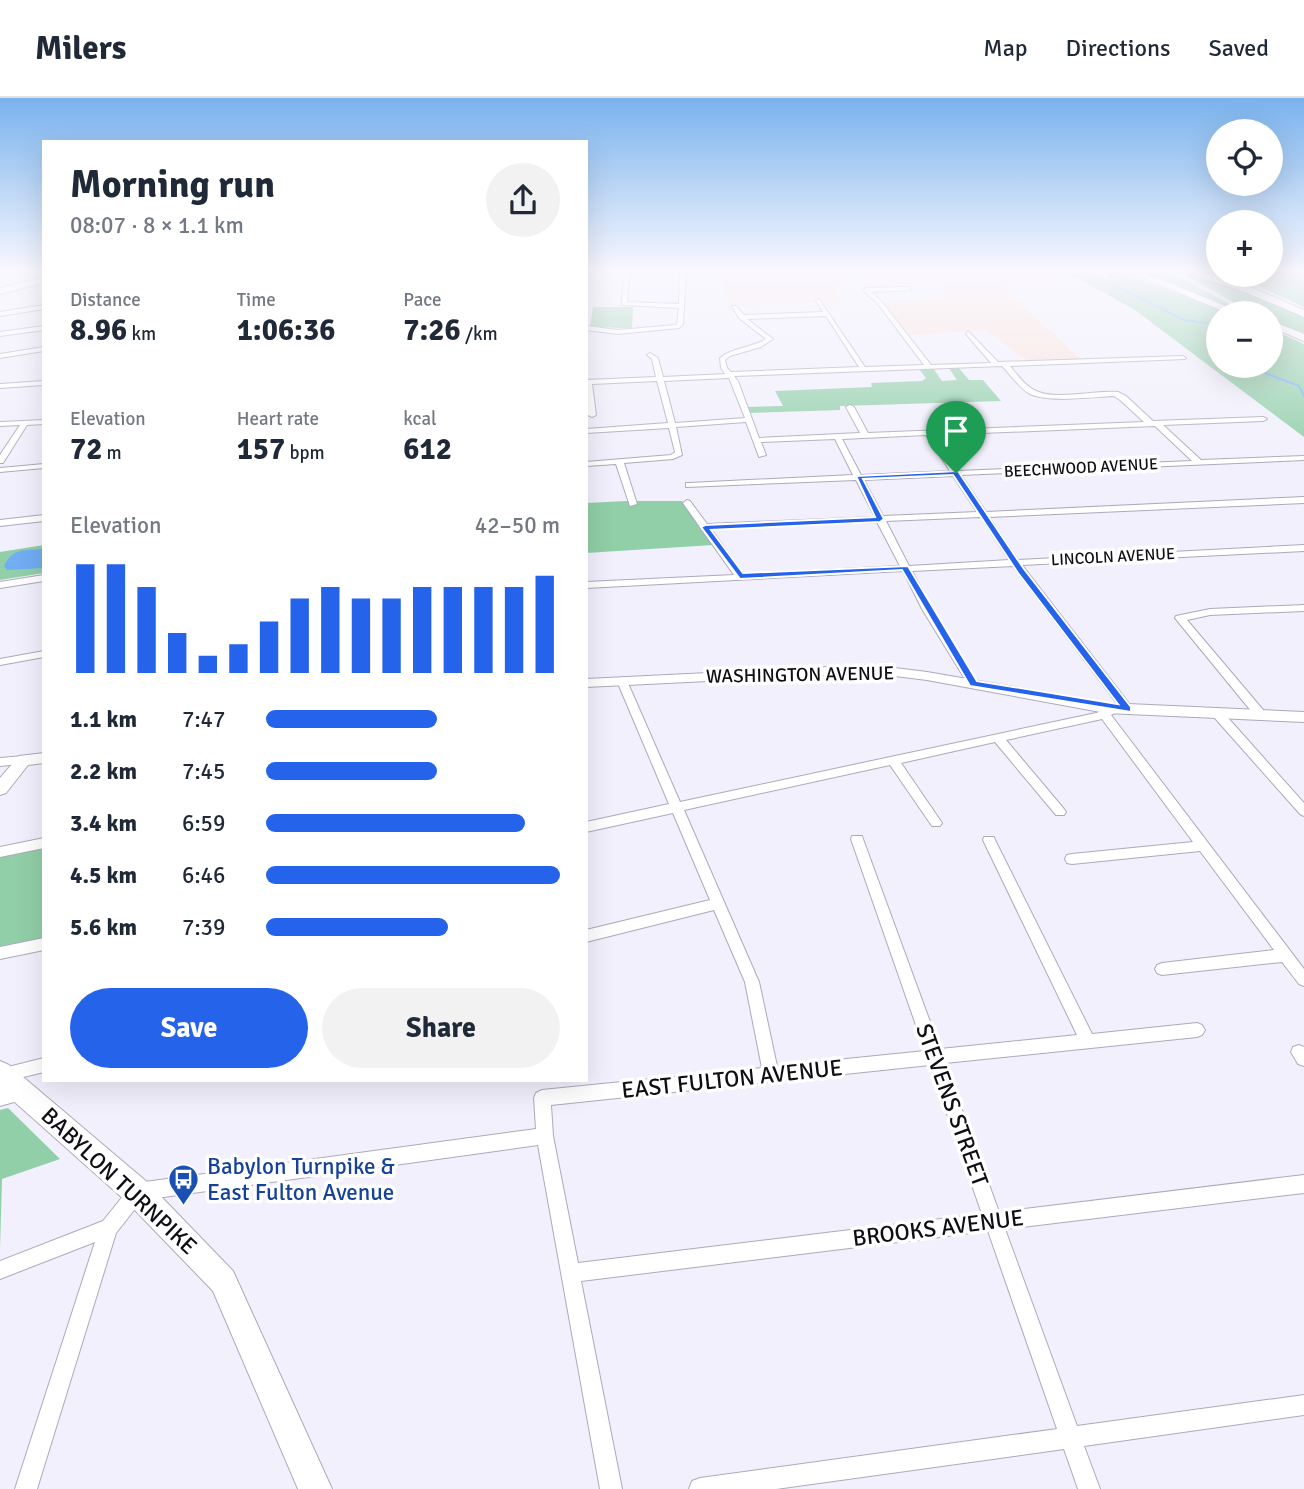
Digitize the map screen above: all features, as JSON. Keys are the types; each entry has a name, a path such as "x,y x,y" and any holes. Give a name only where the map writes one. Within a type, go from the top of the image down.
{"main road":[{"name":"BABYLON TURNPIKE","path":"6,1084 138,1192 223,1281 315,1489"}],"street":[{"path":"762,455 722,363 725,356 763,344 770,339 765,335"},
{"path":"841,335 863,369"},
{"path":"904,335 929,367"},
{"path":"970,335 1031,391 1051,396 1115,394 1123,398 1198,462"},
{"path":"0,356 42,349"},
{"path":"588,464 678,454 655,358 650,355"},
{"path":"588,382 1183,358"},
{"path":"0,386 42,383"},
{"path":"588,389 592,415"},
{"path":"850,407 865,435"},
{"path":"756,440 1263,419"},
{"path":"588,431 749,420"},
{"path":"0,424 42,422"},
{"path":"0,461 25,423"},
{"path":"928,432 1116,711 1203,846 1304,980"},
{"path":"837,436 905,568 973,684"},
{"name":"BEECHWOOD AVENUE","path":"689,485 1304,458"},
{"path":"619,461 633,504"},
{"path":"0,470 42,466"},
{"path":"705,527 1304,500"},
{"path":"687,503 740,576"},
{"path":"0,523 42,518"},
{"name":"LINCOLN AVENUE","path":"588,585 1304,548"},
{"path":"0,585 42,578"},
{"path":"1260,714 1180,618 1210,612 1304,608"},
{"path":"0,662 42,654"},
{"name":"WASHINGTON AVENUE","path":"588,683 871,669 973,684 1116,711 1304,717"},
{"path":"622,681 752,982 771,1075"},
{"path":"588,827 1116,711"},
{"path":"1217,713 1304,811"},
{"path":"998,738 1060,812"},
{"path":"0,762 42,758"},
{"path":"0,789 24,760"},
{"path":"893,761 936,823"},
{"name":"STEVENS STREET","path":"857,839 1089,1489"},
{"path":"989,840 1088,1041"},
{"path":"0,852 42,843"},
{"path":"1072,859 1203,846"},
{"path":"588,936 718,904"},
{"path":"0,953 42,944"},
{"path":"1162,969 1286,955"},
{"name":"EAST FULTON AVENUE","path":"545,1136 542,1098 1197,1030"},
{"path":"6,1084 42,1067"},
{"path":"26,1489 109,1228 138,1192 545,1136 611,1489"},
{"name":"BROOKS AVENUE","path":"571,1273 1304,1184"},
{"path":"0,1270 109,1228"},
{"path":"700,1489 1304,1405"}],"shaded area":[{"path":"992,335 1054,335 1080,359 1028,361"}],"green space":[{"path":"1168,335 1206,335 1206,363"},
{"path":"1283,335 1304,344 1304,437 1225,378 1283,378"},
{"path":"948,367 958,367 969,380 983,380 1001,401 840,406 840,410 749,413 747,407 783,406 775,391 872,387 871,383 922,381 926,378 918,368 933,368 942,381 957,380"},
{"path":"682,501 713,545 588,553 588,503"},
{"path":"42,545 42,573 0,580 0,552"},
{"path":"42,848 42,938 0,947 0,857"},
{"path":"8,1108 60,1159 2,1179 0,1249 0,1110"}],"water":[{"path":"42,549 42,568 7,570 4,566 7,560 15,553"}],"waterway":[{"path":"1278,378 1299,386 1304,396"}],"place":[{"name":"Babylon Turnpike & East Fulton Avenue","path":"184,1206"}],"route":[{"path":"956,473 1021,571 1127,709 1106,708 973,684 905,568 740,576 705,527 880,519 859,477 956,473"}]}
